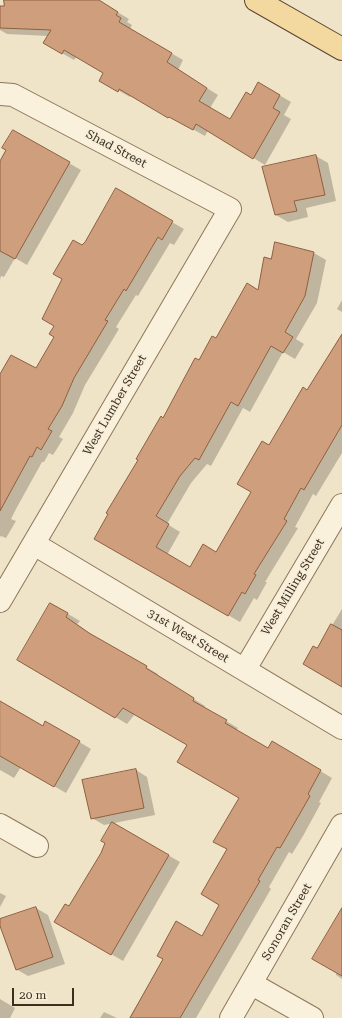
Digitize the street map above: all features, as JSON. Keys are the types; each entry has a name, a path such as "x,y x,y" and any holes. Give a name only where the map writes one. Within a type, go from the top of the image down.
{"main road":[{"path":"256,0 342,49"}],"street":[{"name":"Shad Street","path":"0,94 13,95 230,209"},
{"name":"West Lumber Street","path":"0,601 230,209"},
{"name":"West Milling Street","path":"245,670 342,505"},
{"name":"31st West Street","path":"34,544 342,728"},
{"path":"0,825 37,846"},
{"name":"Sonoran Street","path":"231,1018 252,984 342,825"},
{"path":"252,984 312,1018"}],"building":[{"path":"4,0 99,0 118,12 116,15 121,18 119,22 172,53 167,62 207,88 199,101 230,119 246,92 251,95 258,82 280,95 273,108 280,112 253,159 196,124 193,130 169,117 168,118 119,89 118,92 99,81 103,73 64,50 62,54 43,43 51,30 0,28 0,6 4,6"},
{"path":"13,130 70,162 15,259 0,251 0,161 6,150 2,148"},
{"path":"316,155 325,195 294,201 297,211 275,215 262,167"},
{"path":"116,188 173,221 162,240 158,237 126,291 124,289 105,320 108,321 74,378 62,406 48,429 52,431 41,450 37,447 32,457 30,456 0,511 0,374 11,355 36,368 54,337 49,334 54,326 42,319 62,279 53,274 73,240 82,245 85,242"},
{"path":"275,242 314,252 305,296 285,332 293,337 283,353 271,346 238,406 231,402 199,460 195,458 180,476 156,516 169,524 156,547 190,567 203,544 216,552 251,492 237,484 262,441 269,445 303,387 307,390 342,334 342,425 304,490 301,488 284,519 287,521 254,574 256,575 245,594 242,592 228,616 94,539 108,514 106,513 138,460 136,459 161,416 163,418 195,358 199,360 212,336 216,338 247,283 258,290 264,257 271,259"},
{"path":"50,603 68,613 66,617 89,633 147,666 146,668 194,698 193,701 227,720 225,723 268,748 272,741 321,770 308,794 310,796 280,848 277,847 258,880 260,881 180,1018 130,1018 163,959 157,956 176,921 202,936 219,905 201,894 227,849 213,842 239,798 177,762 187,745 123,708 115,718 17,660"},
{"path":"331,624 342,630 342,687 303,664 313,646 317,648"},
{"path":"0,701 43,726 45,721 80,741 54,787 0,756"},
{"path":"136,769 144,808 91,819 82,780"},
{"path":"112,822 169,855 111,955 54,922 65,904 69,906 101,853 105,843 101,841"},
{"path":"36,907 53,957 16,970 0,926 0,919"},
{"path":"342,908 342,976 312,959"}]}
